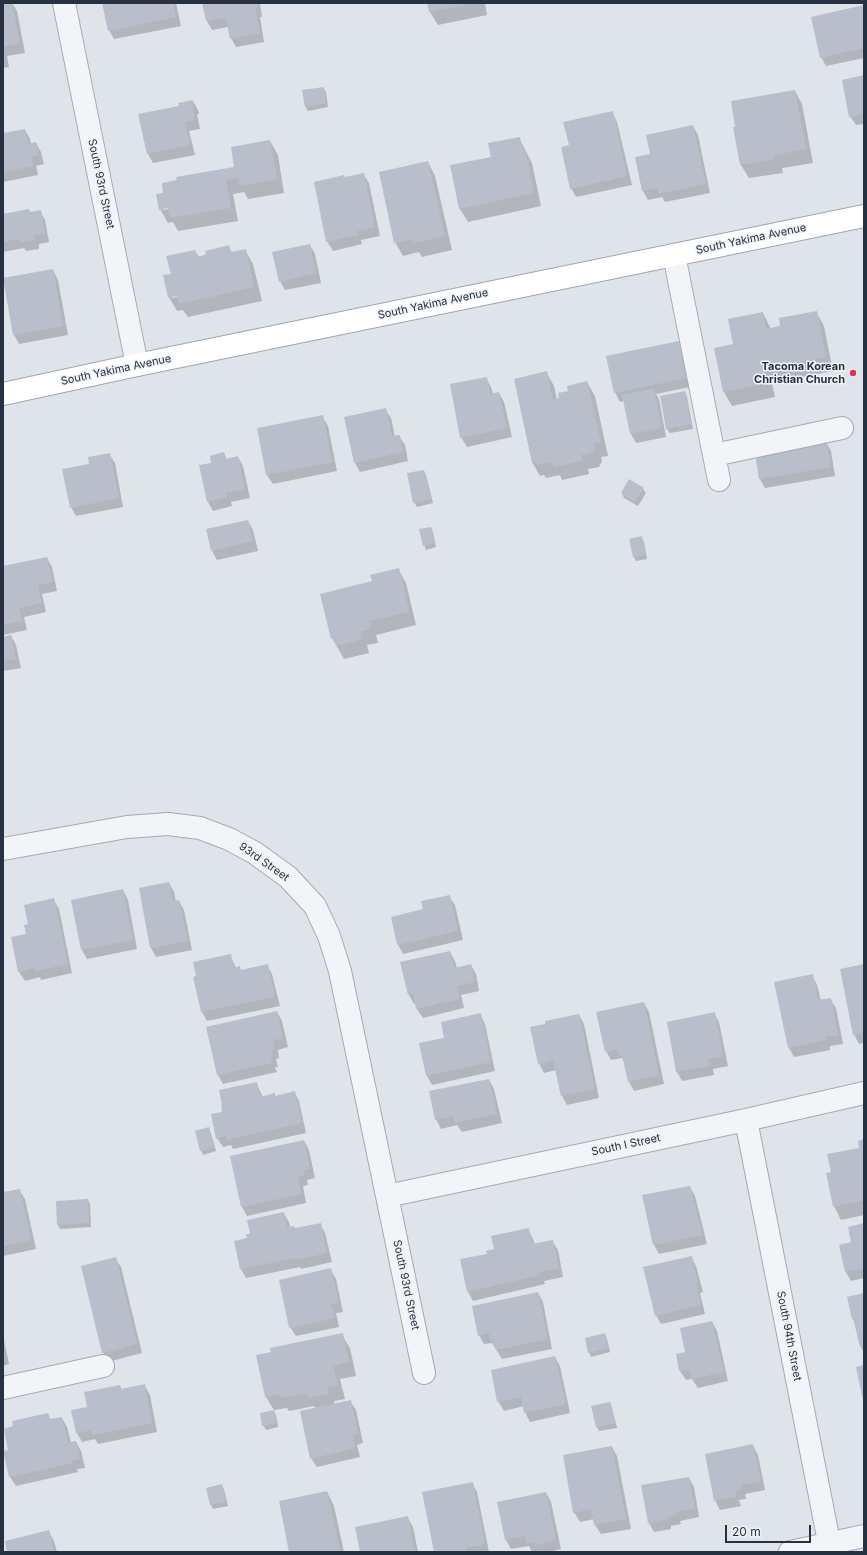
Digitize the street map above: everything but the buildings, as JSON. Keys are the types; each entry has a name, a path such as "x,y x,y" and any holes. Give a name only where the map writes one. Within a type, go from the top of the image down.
{"main road":[{"name":"South Yakima Avenue","path":"3,394 137,365 864,216"}],"street":[{"name":"South 93rd Street","path":"64,3 137,365"},
{"path":"674,255 719,480"},
{"path":"714,455 842,428"},
{"name":"93rd Street","path":"3,849 127,826 168,824 200,828 229,839 256,854 288,877 315,906 330,936 338,964 387,1196"},
{"name":"South I Street","path":"387,1196 746,1120 864,1093"},
{"name":"South 94th Street","path":"746,1120 830,1548"},
{"name":"South 93rd Street","path":"387,1196 424,1373"},
{"path":"3,1388 103,1366"},
{"path":"790,1552 830,1548 864,1536"}],"place":[{"name":"Tacoma Korean Christian Church","path":"853,373"}]}
